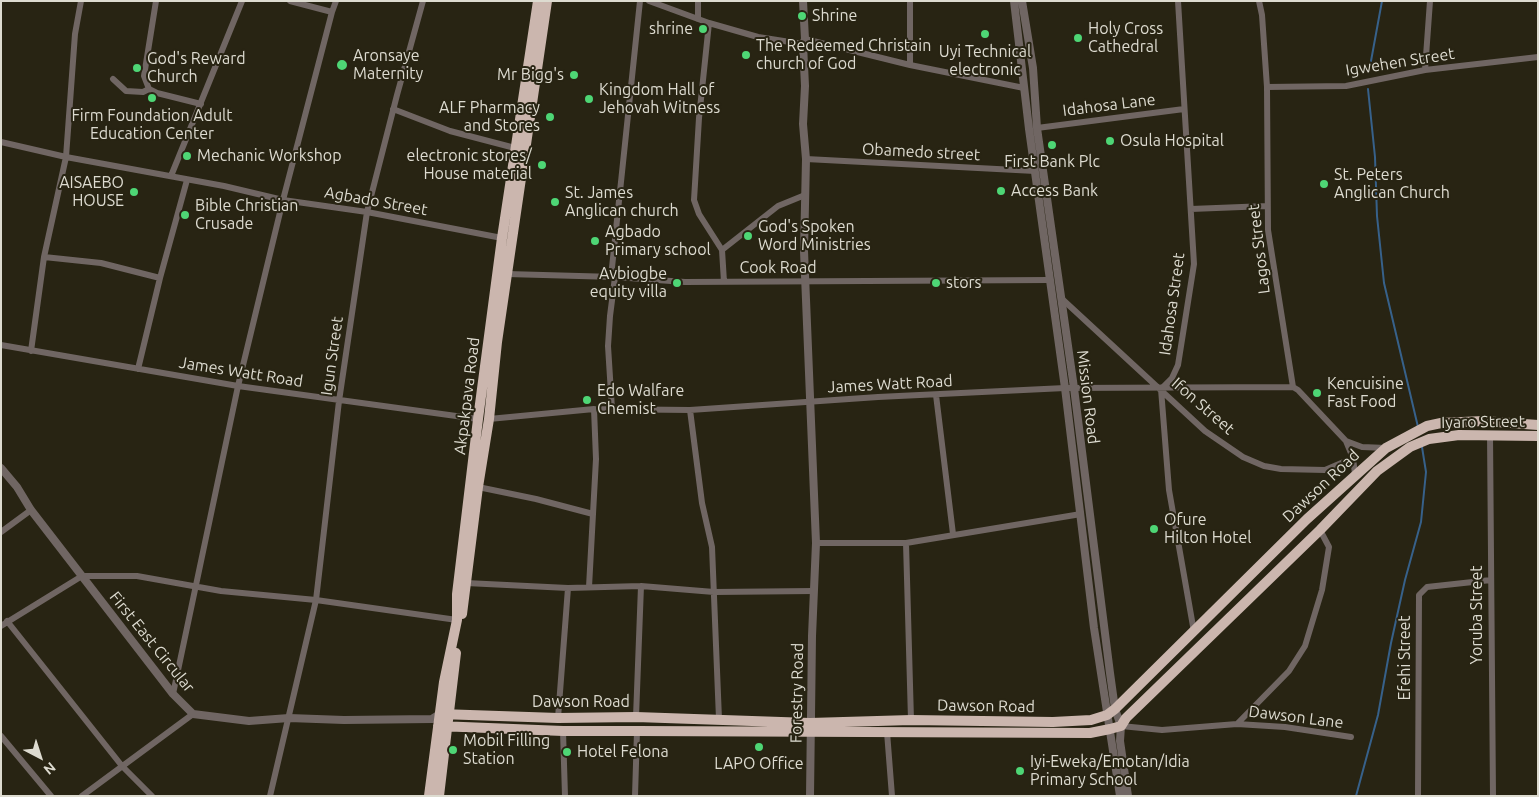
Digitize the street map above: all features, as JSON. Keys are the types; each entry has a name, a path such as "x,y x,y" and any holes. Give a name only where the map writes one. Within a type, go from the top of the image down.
{"highway":[{"name":"Akpakpava Road","path":"429,796 466,583 478,486 502,238 538,1"},
{"name":"Akpakpava Road","path":"439,796 444,682 456,620 457,594 497,342 547,1"},
{"name":"Iyaro Street","path":"1427,426 1441,423 1483,421 1538,424"},
{"name":"Dawson Road","path":"441,720 563,731 636,731 810,728 911,720 1052,722 1091,720 1111,712 1355,474 1386,448 1427,426"},
{"name":"Iyaro Street","path":"1429,439 1459,435 1490,434 1538,436"},
{"name":"Dawson Road","path":"441,720 636,717 719,719 810,728 887,732 1092,733 1110,730 1121,726 1126,718 1320,530 1377,470 1410,447 1429,439"}],"street":[{"path":"31,351 44,257 66,157 75,34 81,1"},
{"path":"156,1 144,76 149,89 157,93 201,104"},
{"path":"171,176 242,1"},
{"path":"290,1 332,12"},
{"path":"173,694 238,386 283,200 336,1"},
{"name":"Igun Street","path":"270,796 316,600 339,401 367,212 423,1"},
{"path":"612,409 608,346 610,316 640,1"},
{"path":"649,1 709,23 758,37 804,42 1024,88"},
{"path":"698,1 698,19"},
{"name":"Forestry Road","path":"803,1 805,86 803,124 806,159 804,250 816,543 813,591 810,796"},
{"path":"910,1 910,65"},
{"name":"Mission Road","path":"1014,1 1034,171 1065,388 1094,628 1111,712 1121,726 1120,741 1128,796"},
{"name":"Mission Road","path":"1022,1 1033,68 1037,128 1074,388 1111,712 1110,730 1120,796"},
{"name":"Idahosa Street","path":"1161,389 1172,378 1178,365 1194,264 1178,1"},
{"name":"Lagos Street","path":"1259,1 1262,15 1267,87 1268,230 1293,387"},
{"path":"1425,70 1430,1"},
{"path":"709,23 699,118 694,200 698,214 722,250 724,282"},
{"name":"Igwehen Street","path":"1267,87 1346,86 1425,70 1538,57"},
{"path":"113,79 126,91 143,92 149,89"},
{"path":"393,109 450,131 515,148"},
{"name":"Idahosa Lane","path":"1037,128 1184,109"},
{"name":"Agbado Street","path":"1,142 66,157 224,186 283,200 367,212 502,238"},
{"name":"Obamedo street","path":"806,159 1034,171"},
{"path":"138,369 160,278 187,180"},
{"path":"722,250 778,206 805,195"},
{"path":"1191,209 1267,206"},
{"path":"44,257 101,263 160,278"},
{"name":"Cook Road","path":"507,274 613,277 685,282 1049,280"},
{"name":"Ifon Street","path":"1061,298 1205,431 1243,457 1264,466 1281,470 1325,470 1353,458"},
{"name":"James Watt Road","path":"1,345 238,386 484,419 594,409 690,410 878,397 1065,388 1293,387"},
{"path":"1293,387 1346,441 1353,458 1355,474"},
{"path":"1161,389 1169,490 1194,632"},
{"path":"936,395 954,534"},
{"path":"589,587 596,459 594,409"},
{"path":"690,410 702,504 712,548 719,719"},
{"name":"Yoruba Street","path":"1490,434 1493,796"},
{"path":"1346,441 1362,447 1386,448"},
{"name":"First East Circular","path":"1,468 17,487 31,510 173,694 193,714 250,721 289,718 441,720"},
{"path":"478,486 593,514"},
{"path":"1,532 31,510"},
{"path":"816,543 906,543 1081,514"},
{"name":"Dawson Lane","path":"1237,724 1289,671 1305,646 1322,590 1329,547 1320,530"},
{"path":"906,543 911,720"},
{"path":"1,626 82,576 137,576 221,591 316,600 456,620"},
{"name":"Efehi Street","path":"1418,796 1419,595 1428,587 1491,580"},
{"path":"466,583 568,588 642,586 714,592 813,591"},
{"path":"636,717 642,586"},
{"path":"558,718 568,588"},
{"path":"7,621 122,766 152,796"},
{"path":"82,796 193,714"},
{"name":"Dawson Lane","path":"1121,726 1162,730 1237,724 1285,727 1351,737"},
{"path":"563,731 565,796"},
{"path":"635,796 636,731"},
{"path":"887,732 892,796"},
{"path":"1,736 51,796"}],"waterway":[{"path":"1371,61 1382,1"},
{"path":"1368,89 1384,283 1418,427"},
{"path":"1356,796 1378,715 1405,580 1421,522 1426,472 1422,447"}],"place":[{"name":"Shrine","path":"802,16"},
{"name":"shrine","path":"703,29"},
{"name":"Uyi Technical electronic","path":"985,34"},
{"name":"Holy Cross Cathedral","path":"1078,38"},
{"name":"The Redeemed Christain church of God","path":"746,55"},
{"name":"Aronsaye Maternity","path":"342,65"},
{"name":"God's Reward Church","path":"137,68"},
{"name":"Mr Bigg's","path":"574,75"},
{"name":"Firm Foundation Adult Education Center","path":"152,98"},
{"name":"Kingdom Hall of Jehovah Witness","path":"589,99"},
{"name":"ALF Pharmacy and Stores","path":"550,117"},
{"name":"Osula Hospital","path":"1110,141"},
{"name":"First Bank Plc","path":"1052,145"},
{"name":"Mechanic Workshop","path":"187,156"},
{"name":"electronic stores/ House material","path":"542,165"},
{"name":"St. Peters Anglican Church","path":"1324,184"},
{"name":"Access Bank","path":"1001,191"},
{"name":"AISAEBO HOUSE","path":"134,192"},
{"name":"St. James Anglican church","path":"555,202"},
{"name":"Bible Christian Crusade","path":"185,215"},
{"name":"God's Spoken Word Ministries","path":"748,236"},
{"name":"Agbado Primary school","path":"595,241"},
{"name":"Avbiogbe equity villa","path":"677,283"},
{"name":"stors","path":"936,283"},
{"name":"Kencuisine Fast Food","path":"1317,393"},
{"name":"Edo Walfare Chemist","path":"587,400"},
{"name":"Ofure Hilton Hotel","path":"1154,529"},
{"name":"LAPO Office","path":"759,747"},
{"name":"Mobil Filling Station","path":"453,750"},
{"name":"Hotel Felona","path":"567,752"},
{"name":"Iyi-Eweka/Emotan/Idia Primary School","path":"1020,771"}]}
